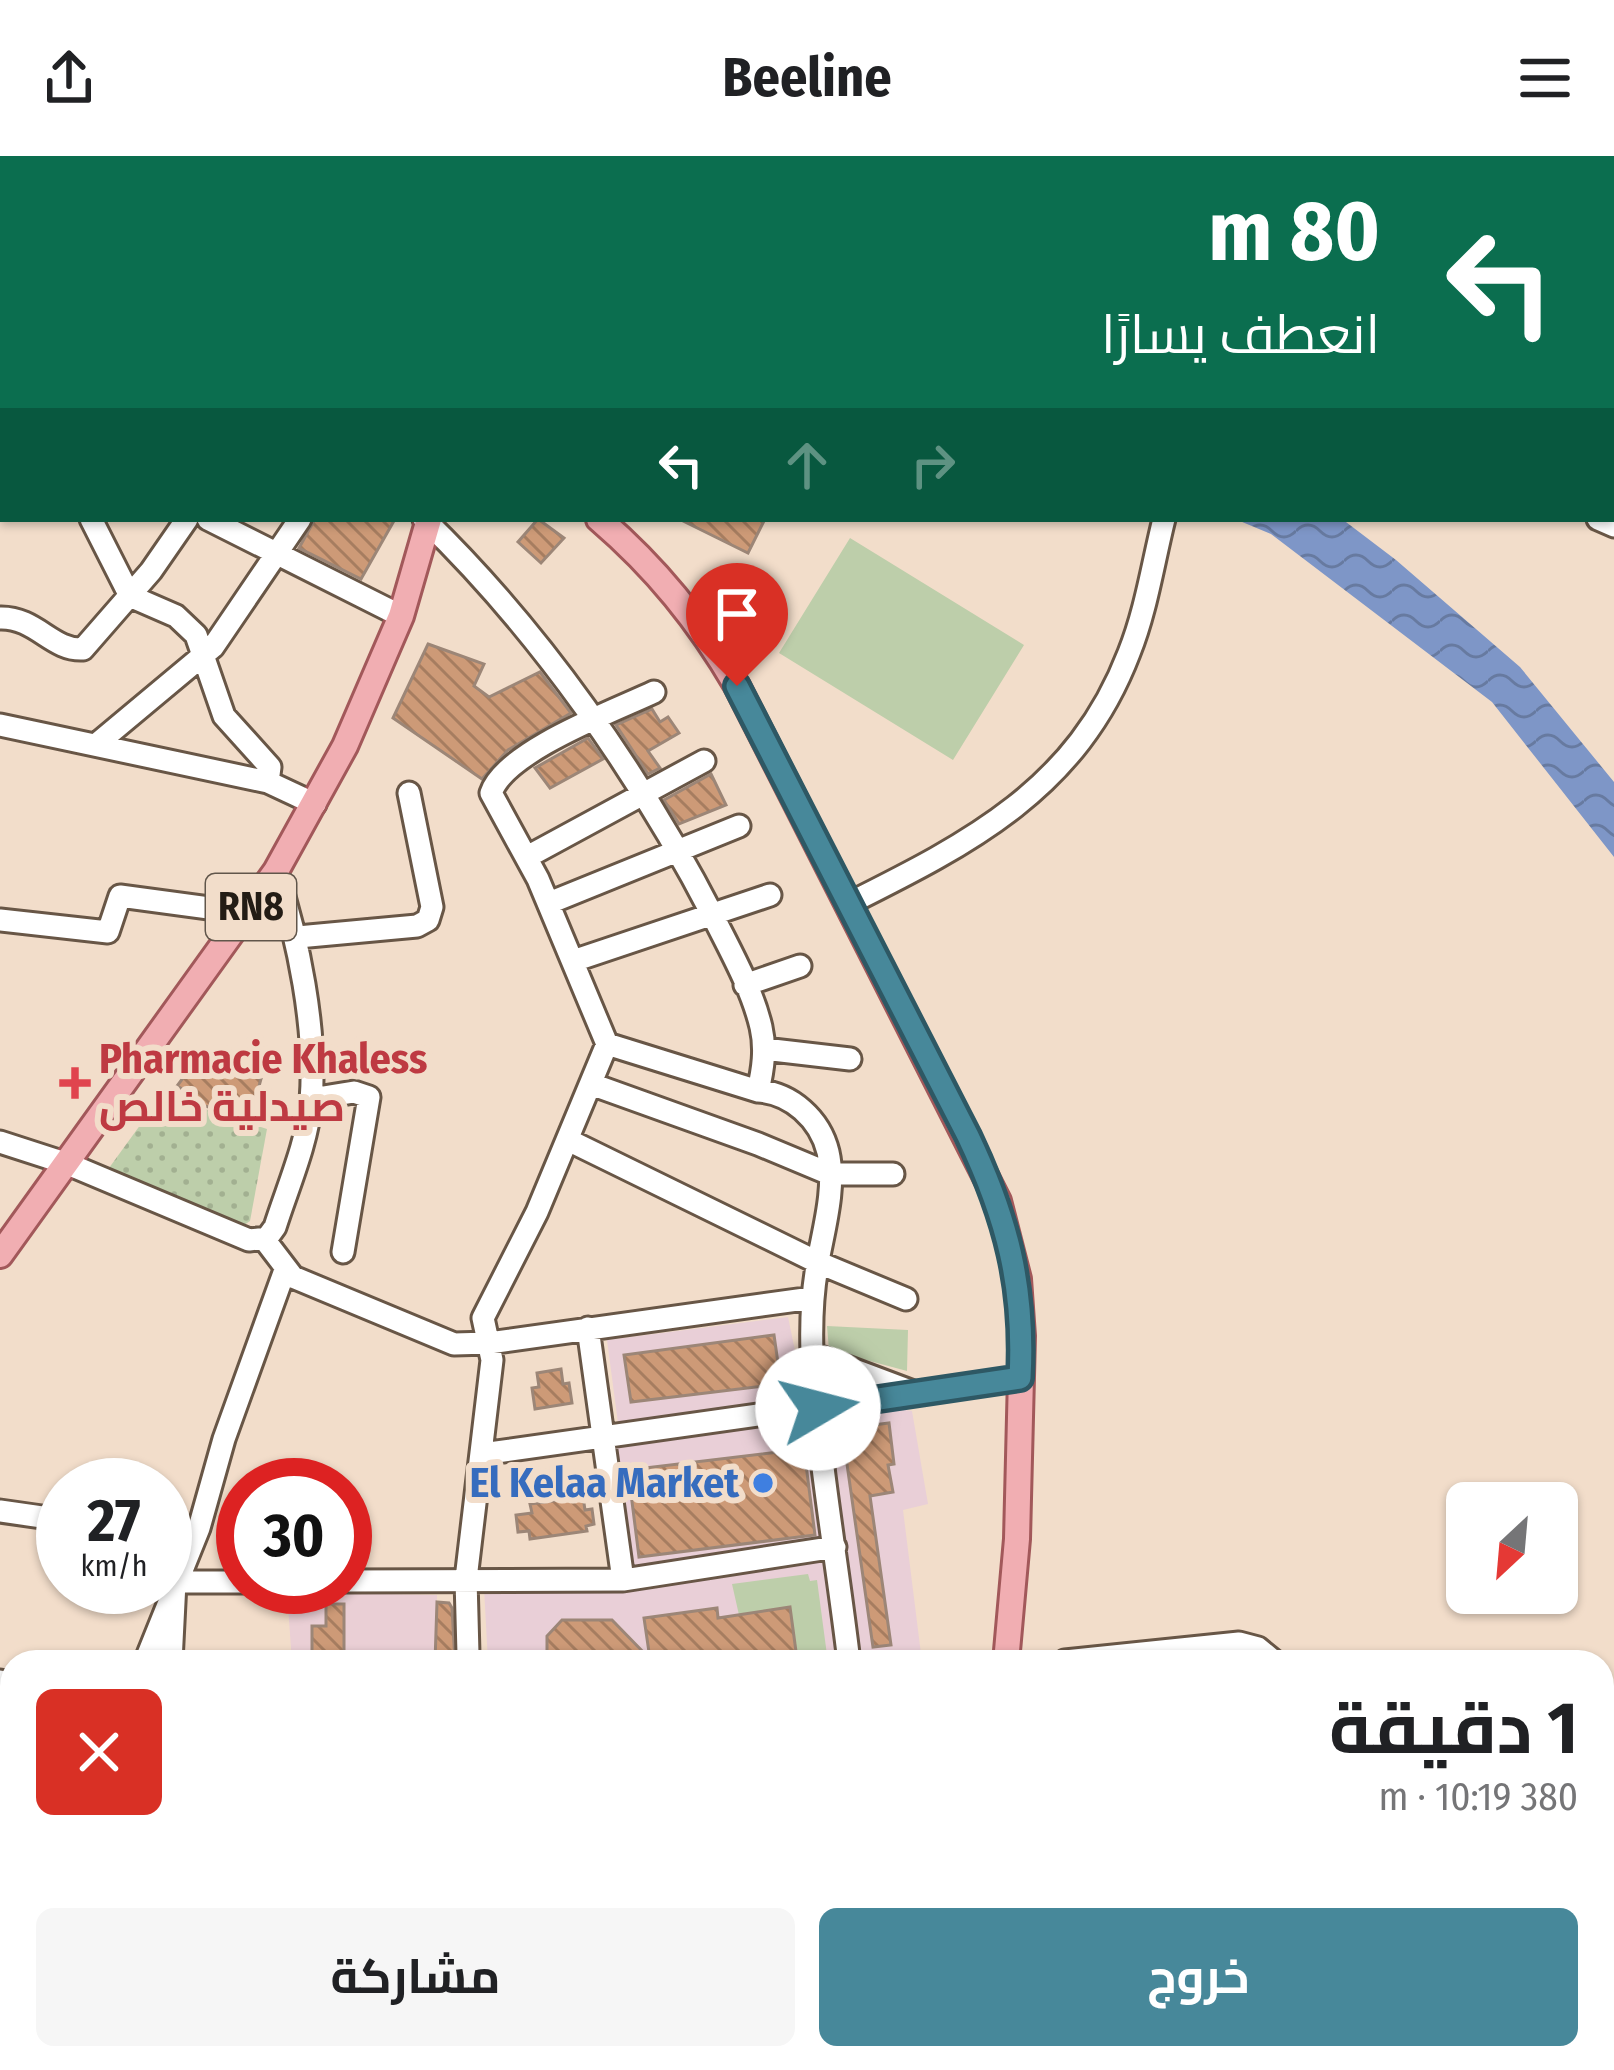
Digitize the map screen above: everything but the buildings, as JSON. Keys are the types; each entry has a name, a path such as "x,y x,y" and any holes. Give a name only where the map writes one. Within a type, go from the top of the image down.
{"main road":[{"name":"RN8","path":"0,1255 246,914 315,804 401,616 426,522"},
{"path":"602,522 674,591 708,636 998,1201 1018,1279 1022,1336 1016,1539 1007,1650"}],"street":[{"path":"93,522 130,596 188,624 224,716 271,766 268,782"},
{"path":"0,618 29,622 64,647 78,650 99,634 185,522"},
{"path":"214,522 401,616"},
{"path":"98,743 202,656 231,624 298,522"},
{"path":"429,522 475,568 592,722 679,851 760,1024 764,1049 758,1090"},
{"path":"848,904 986,831 1022,805 1063,764 1097,718 1132,648 1163,522"},
{"path":"468,1650 466,1580 492,1360 484,1318 568,1140 607,1044 549,903 494,800 493,786 518,761 654,692"},
{"path":"0,725 268,782 315,804"},
{"path":"527,856 704,761"},
{"path":"298,937 417,926 428,920 432,907 409,793"},
{"path":"549,903 739,826"},
{"path":"0,1142 68,1164 249,1240 264,1239 275,1227 305,1134 311,1099 298,937 276,871"},
{"path":"573,961 770,895"},
{"path":"0,920 108,932 120,896 246,914"},
{"path":"745,985 800,966"},
{"path":"607,1044 788,1099 814,1121 828,1151 830,1174 812,1298 812,1354 848,1650"},
{"path":"764,1049 850,1059"},
{"path":"591,1084 830,1174 893,1174"},
{"path":"311,1099 354,1092 368,1097 343,1252"},
{"path":"568,1140 818,1262 906,1299"},
{"path":"264,1239 285,1270 454,1344 812,1298"},
{"path":"192,1541 285,1270"},
{"path":"588,1328 623,1580"},
{"path":"812,1354 916,1394"},
{"path":"482,1454 1020,1378"},
{"path":"0,1511 36,1516"},
{"path":"372,1581 623,1580 835,1547"},
{"path":"148,1650 159,1614"},
{"path":"171,1614 172,1650"},
{"path":"1171,1650 1239,1643 1261,1650"}],"shaded area":[{"name":"El Kelaa Market","path":"788,1317 804,1394 912,1411 928,1504 903,1510 920,1650 487,1650 483,1569 611,1568 598,1463 618,1423 607,1340"},
{"path":"372,1594 437,1595 435,1650 291,1650 289,1614 372,1614"}],"green space":[{"path":"850,538 1024,645 953,760 779,653"},
{"path":"162,1095 267,1129 250,1221 244,1225 109,1168"},
{"path":"827,1326 908,1330 907,1371 829,1350"},
{"path":"808,1574 810,1581 817,1580 826,1650 796,1650 789,1608 739,1615 732,1584"}],"water":[{"path":"1242,522 1346,522 1520,667 1614,782 1614,857 1492,702 1271,534"}],"place":[{"name":"Pharmacie Khaless صيدلية خالص","path":"75,1083"},
{"name":"El Kelaa Market","path":"763,1483"}],"route":[{"path":"737,686 968,1136 998,1201 1018,1279 1020,1378 818,1408"}]}
